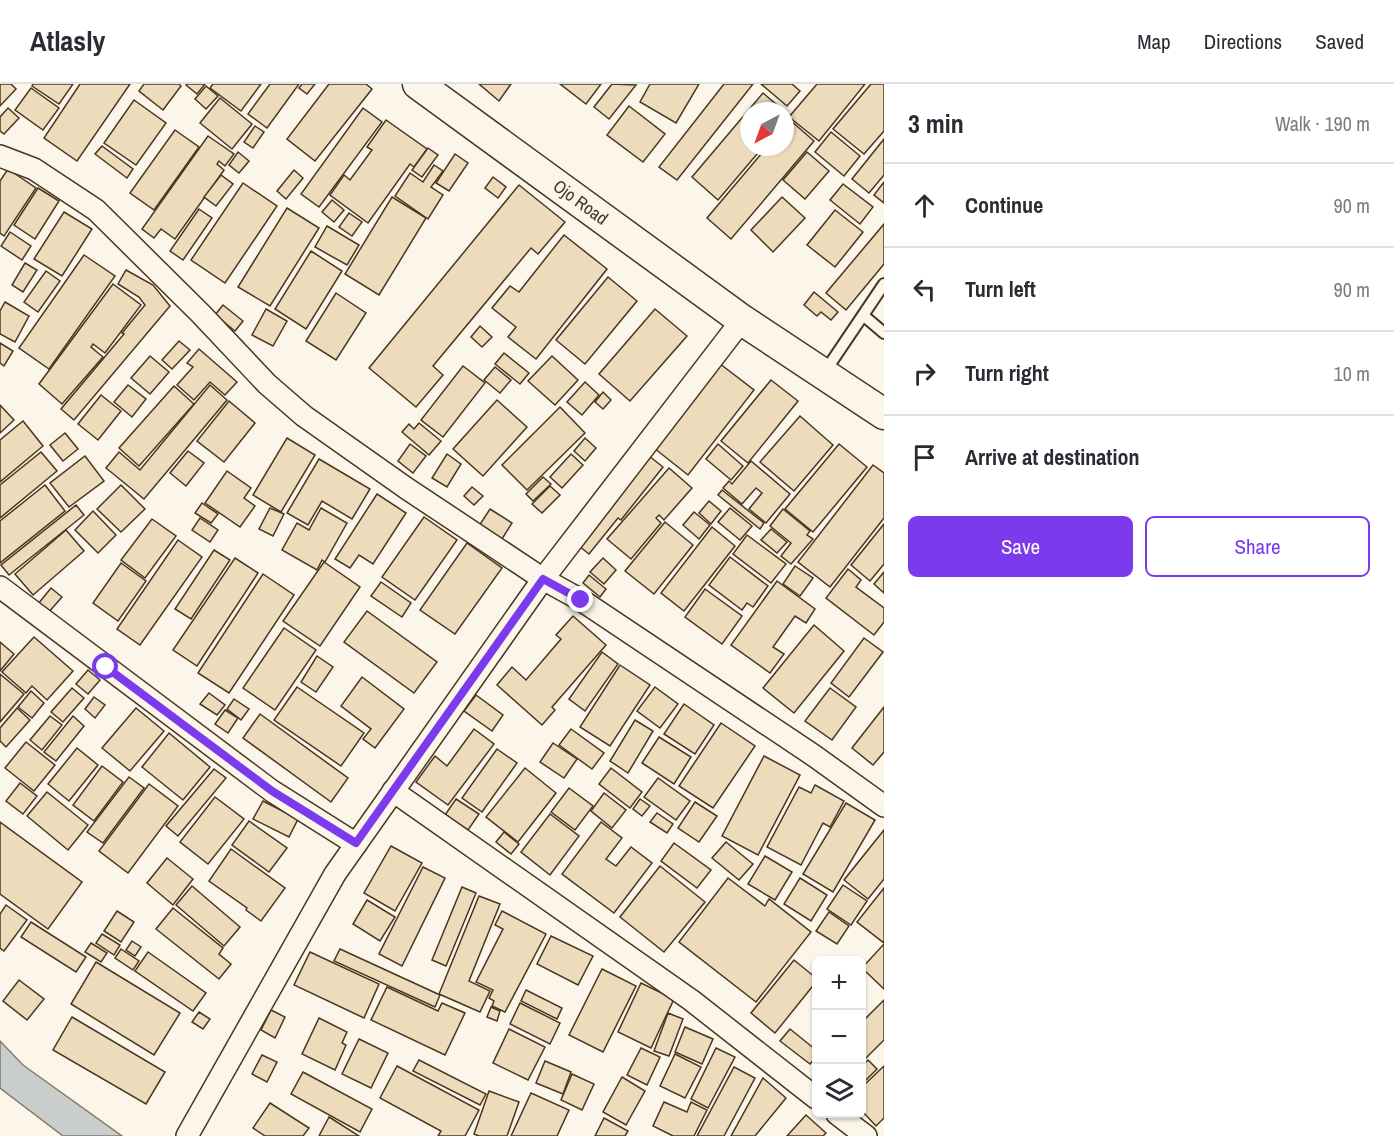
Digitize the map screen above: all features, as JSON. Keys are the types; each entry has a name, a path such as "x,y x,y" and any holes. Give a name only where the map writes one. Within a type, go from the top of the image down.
{"street":[{"name":"Ojo Road","path":"418,84 742,320 884,414"},
{"path":"0,156 34,169 96,210 201,314 267,384 304,416 406,488 543,579 581,600 813,755 884,806"},
{"path":"188,1136 334,874 543,579 742,320"},
{"path":"0,587 272,791 356,843"},
{"path":"393,791 691,1000 812,1095"},
{"path":"843,1118 866,1136"}],"lane":[{"path":"823,374 884,284"},
{"path":"864,316 884,333"}],"shaded area":[{"path":"0,1041 23,1065 122,1136 63,1136 0,1088"}],"building":[{"path":"0,84 11,84 16,89 0,106"},
{"path":"33,84 73,84 59,104 32,86"},
{"path":"80,84 130,84 77,161 44,138"},
{"path":"144,84 179,84 181,86 163,110 139,91"},
{"path":"187,84 205,84 197,94"},
{"path":"213,84 261,84 241,111 210,88"},
{"path":"270,84 299,84 267,128 248,114"},
{"path":"302,84 315,84 307,94 299,88"},
{"path":"329,84 366,84 372,89 315,161 287,139"},
{"path":"479,84 511,84 499,101"},
{"path":"560,84 601,84 586,104"},
{"path":"612,84 636,85 609,119 594,107"},
{"path":"650,84 699,84 676,123 640,102"},
{"path":"724,84 753,84 677,180 659,167"},
{"path":"761,84 792,84 800,91 790,102 782,102"},
{"path":"817,84 865,84 819,141 794,121 794,111"},
{"path":"871,84 884,84 884,131 864,154 833,129"},
{"path":"206,86 218,96 206,109 195,99"},
{"path":"31,88 59,108 43,130 15,110"},
{"path":"763,93 774,102 755,102"},
{"path":"220,98 252,124 232,149 200,123"},
{"path":"134,100 166,123 136,165 104,143"},
{"path":"629,106 665,134 643,162 607,135"},
{"path":"8,108 19,118 4,134 0,131 0,117"},
{"path":"363,108 382,122 319,207 301,194"},
{"path":"386,120 427,149 414,167 410,164 368,223 330,195 344,175 350,180 372,150 367,147"},
{"path":"740,120 740,156 755,156 718,200 692,177"},
{"path":"794,124 814,141 731,239 707,218 759,156 794,156"},
{"path":"255,126 264,132 253,148 244,142"},
{"path":"175,130 199,147 154,210 130,193"},
{"path":"831,132 860,156 844,176 815,152"},
{"path":"208,136 234,154 225,166 219,161 217,164 224,170 175,239 161,229 154,238 142,229"},
{"path":"884,139 884,175 869,193 852,179"},
{"path":"102,146 133,169 127,178 95,154"},
{"path":"428,148 438,155 422,177 412,170"},
{"path":"238,152 249,161 239,173 229,165"},
{"path":"807,152 829,171 805,199 783,180"},
{"path":"455,154 468,163 449,191 436,183"},
{"path":"434,165 443,171 431,187 443,195 428,219 395,196 410,173 423,182"},
{"path":"8,169 36,188 4,236 0,233 0,181"},
{"path":"294,170 303,178 286,199 277,191"},
{"path":"221,175 233,184 216,206 204,197"},
{"path":"493,177 506,187 498,198 485,188"},
{"path":"884,182 884,203 874,195"},
{"path":"243,183 277,206 225,283 191,260"},
{"path":"843,184 873,207 860,224 830,200"},
{"path":"519,185 565,222 538,254 531,248 433,366 443,375 416,407 369,368"},
{"path":"38,188 59,201 35,239 14,225"},
{"path":"392,197 426,218 379,295 345,274"},
{"path":"782,197 805,218 773,252 751,230"},
{"path":"332,200 344,210 334,222 322,212"},
{"path":"287,208 319,228 270,306 238,287"},
{"path":"199,209 212,218 183,260 170,251"},
{"path":"835,210 863,232 835,267 807,245"},
{"path":"64,212 92,229 62,276 34,259"},
{"path":"349,213 362,222 352,236 339,227"},
{"path":"884,224 884,264 846,310 826,293"},
{"path":"327,226 359,245 347,265 315,247"},
{"path":"10,232 31,246 22,260 1,246"},
{"path":"564,235 607,269 536,359 508,337 516,327 492,308 510,286 519,292"},
{"path":"311,251 342,271 306,329 275,309"},
{"path":"84,255 115,276 49,369 19,348"},
{"path":"25,263 37,270 23,292 12,285"},
{"path":"126,270 153,285 170,306 74,420 61,409 124,334 122,333 145,305 139,297 118,284"},
{"path":"46,271 60,281 38,312 24,302"},
{"path":"608,277 637,301 585,364 556,340"},
{"path":"113,284 141,305 105,353 93,344 91,347 103,357 62,404 39,384"},
{"path":"814,292 838,312 831,320 821,312 817,316 804,305"},
{"path":"336,293 366,313 336,360 306,341"},
{"path":"5,302 29,316 15,342 0,334 0,311"},
{"path":"223,305 243,321 235,331 215,315"},
{"path":"266,309 287,321 273,346 252,335"},
{"path":"655,309 687,336 630,401 599,374"},
{"path":"480,326 492,337 482,347 471,337"},
{"path":"179,341 190,350 172,369 162,360"},
{"path":"0,343 13,351 4,366 0,363"},
{"path":"199,349 237,382 225,395 210,382 194,400 177,385 193,367 187,363"},
{"path":"504,353 529,373 520,384 495,364"},
{"path":"150,356 169,372 150,394 131,378"},
{"path":"552,356 578,380 555,405 528,381"},
{"path":"715,360 754,390 688,475 649,444"},
{"path":"463,366 485,383 443,437 421,420"},
{"path":"495,367 511,380 500,393 484,380"},
{"path":"771,380 798,401 748,463 721,441"},
{"path":"585,382 599,395 582,415 567,402"},
{"path":"128,385 146,399 132,417 114,402"},
{"path":"210,385 227,400 144,499 106,468 119,452 140,470"},
{"path":"174,386 194,404 139,466 119,448"},
{"path":"603,392 611,400 603,409 595,402"},
{"path":"101,395 121,411 98,440 78,424"},
{"path":"497,400 527,427 483,476 453,449"},
{"path":"229,401 255,423 224,462 197,441"},
{"path":"0,405 14,420 0,433"},
{"path":"560,407 585,433 527,490 502,465"},
{"path":"800,416 833,445 794,491 760,462"},
{"path":"23,421 43,446 0,482 0,440"},
{"path":"419,423 441,441 429,455 402,432 409,424 414,429"},
{"path":"65,433 78,449 63,461 50,445"},
{"path":"287,438 315,455 281,512 253,495"},
{"path":"585,438 596,448 585,461 574,451"},
{"path":"410,444 426,456 413,473 398,461"},
{"path":"718,444 743,466 731,480 706,459"},
{"path":"839,444 867,467 813,532 785,509"},
{"path":"188,451 204,463 186,486 170,473"},
{"path":"41,452 57,471 0,518 0,485"},
{"path":"644,452 663,467 621,520 618,518 589,554 574,542"},
{"path":"447,454 461,464 447,487 432,478"},
{"path":"571,454 583,465 562,488 550,477"},
{"path":"85,456 104,481 69,507 50,483"},
{"path":"319,459 370,489 352,519 322,501 308,525 287,513"},
{"path":"751,461 790,494 766,523 749,509 762,493 756,488 742,504 723,488 729,481 732,484"},
{"path":"873,465 884,473 884,518 830,587 798,562"},
{"path":"669,468 692,488 664,520 659,515 656,518 661,523 631,559 607,539"},
{"path":"227,471 251,488 244,498 255,506 240,527 205,503"},
{"path":"543,477 551,484 533,501 526,494"},
{"path":"45,485 65,511 0,563 0,521"},
{"path":"121,485 145,509 121,532 97,509"},
{"path":"550,486 560,495 542,513 532,504"},
{"path":"472,487 483,496 474,505 464,496"},
{"path":"722,490 764,523 760,529 718,495"},
{"path":"377,494 406,513 373,564 359,555 350,568 335,559"},
{"path":"709,501 721,511 711,524 699,513"},
{"path":"202,503 218,514 211,523 195,513"},
{"path":"76,505 84,515 9,575 1,565"},
{"path":"270,508 284,514 273,536 259,529"},
{"path":"321,508 347,523 325,562 322,560 317,570 282,550 297,523 309,530"},
{"path":"730,508 752,526 740,540 718,522"},
{"path":"490,509 512,523 502,539 479,526"},
{"path":"783,509 810,531 807,535 813,539 791,564 781,556 791,543 770,526"},
{"path":"93,511 116,535 98,553 75,530"},
{"path":"694,512 710,525 699,539 683,525"},
{"path":"424,517 457,540 415,600 382,577"},
{"path":"200,518 218,530 210,542 192,530"},
{"path":"152,519 176,536 145,578 121,560"},
{"path":"665,522 693,545 654,594 625,571"},
{"path":"884,524 884,564 870,581 851,565"},
{"path":"712,527 735,546 684,611 661,593"},
{"path":"771,529 787,542 777,553 761,540"},
{"path":"66,530 84,551 33,595 15,574"},
{"path":"747,535 786,564 771,583 733,554"},
{"path":"178,540 202,557 140,645 117,629"},
{"path":"467,543 502,568 455,634 420,610"},
{"path":"214,550 230,560 191,619 175,609"},
{"path":"730,557 768,586 753,607 747,603 742,610 709,585"},
{"path":"235,558 258,573 197,666 173,650"},
{"path":"603,558 616,570 604,584 590,572"},
{"path":"324,562 360,587 320,646 283,621"},
{"path":"121,563 146,581 118,621 93,603"},
{"path":"795,566 813,578 800,596 783,584"},
{"path":"848,569 861,580 856,587 884,608 884,622 874,635 826,598"},
{"path":"884,572 884,593 874,584"},
{"path":"263,574 294,595 229,693 198,673"},
{"path":"589,575 606,589 600,597 583,583"},
{"path":"777,581 815,609 806,623 795,616 773,647 784,654 770,673 731,645"},
{"path":"381,582 411,603 402,617 371,596"},
{"path":"51,588 62,597 48,613 38,604"},
{"path":"705,589 742,616 722,644 685,617"},
{"path":"367,611 437,662 414,693 344,642"},
{"path":"573,616 606,645 552,707 555,710 542,725 497,685 512,667 526,680 561,639 556,635"},
{"path":"814,625 844,651 794,713 763,688"},
{"path":"284,628 316,650 275,710 243,688"},
{"path":"34,637 73,671 47,700 32,686 26,693 2,672"},
{"path":"864,638 883,652 849,697 831,683"},
{"path":"0,642 14,654 0,671"},
{"path":"602,652 618,664 585,711 569,699"},
{"path":"317,656 333,667 316,692 301,682"},
{"path":"620,665 650,685 610,746 580,727"},
{"path":"88,670 100,680 88,694 76,684"},
{"path":"0,674 24,694 0,722"},
{"path":"362,677 404,709 375,748 363,739 371,729 341,706"},
{"path":"297,687 364,733 341,766 274,720"},
{"path":"655,687 678,704 660,728 637,711"},
{"path":"72,688 84,698 63,722 51,712"},
{"path":"830,688 856,707 832,740 805,721"},
{"path":"31,691 44,703 32,718 18,707"},
{"path":"209,693 225,705 217,715 200,704"},
{"path":"476,695 503,715 492,731 464,711"},
{"path":"94,697 105,705 95,718 85,709"},
{"path":"234,699 249,709 241,720 227,709"},
{"path":"684,704 714,725 695,754 664,734"},
{"path":"884,707 884,752 873,765 852,748"},
{"path":"17,708 30,720 6,747 0,741 0,728"},
{"path":"136,708 164,731 130,771 102,748"},
{"path":"225,710 238,718 228,733 215,724"},
{"path":"260,714 348,778 331,802 243,738"},
{"path":"50,716 62,725 42,750 30,740"},
{"path":"73,716 84,726 56,761 44,752"},
{"path":"635,720 653,731 628,773 610,761"},
{"path":"721,723 755,746 713,808 679,786"},
{"path":"474,729 494,744 448,805 416,782 435,756 447,766"},
{"path":"571,729 604,753 592,769 559,745"},
{"path":"169,733 210,767 183,800 142,767"},
{"path":"659,737 691,757 674,784 642,763"},
{"path":"26,742 55,765 34,791 5,768"},
{"path":"553,743 577,759 564,778 540,762"},
{"path":"77,748 98,765 69,801 48,784"},
{"path":"497,749 517,763 482,812 462,798"},
{"path":"764,756 800,775 758,855 722,836"},
{"path":"102,766 123,782 94,821 73,805"},
{"path":"525,768 556,793 518,842 486,817"},
{"path":"611,768 642,792 630,808 599,784"},
{"path":"214,769 226,778 178,836 166,826"},
{"path":"129,777 144,788 103,843 87,832"},
{"path":"658,778 690,801 676,820 644,797"},
{"path":"20,783 37,796 23,814 6,801"},
{"path":"149,784 178,806 128,873 99,851"},
{"path":"815,785 844,801 830,827 823,823 801,865 767,847 799,787 811,793"},
{"path":"569,788 593,806 575,830 551,812"},
{"path":"47,792 88,825 68,850 27,816"},
{"path":"604,793 626,810 612,828 591,811"},
{"path":"215,797 244,819 208,864 180,842"},
{"path":"456,799 479,814 468,830 445,815"},
{"path":"640,799 650,806 642,816 633,809"},
{"path":"263,801 298,819 289,837 253,819"},
{"path":"695,802 717,816 699,842 678,828"},
{"path":"846,803 875,820 833,892 803,874"},
{"path":"657,813 673,824 667,833 650,822"},
{"path":"550,814 579,836 550,875 521,852"},
{"path":"249,821 287,848 269,872 232,845"},
{"path":"0,822 82,882 48,929 0,894"},
{"path":"601,822 622,838 606,859 616,866 631,847 652,863 614,913 562,874"},
{"path":"884,830 884,879 868,899 844,880"},
{"path":"504,832 519,844 511,854 496,842"},
{"path":"726,842 753,864 739,880 712,858"},
{"path":"674,843 711,870 697,888 661,861"},
{"path":"391,846 422,863 395,911 364,893"},
{"path":"231,849 285,888 261,921 209,881"},
{"path":"765,856 792,872 775,900 748,884"},
{"path":"167,858 193,879 173,905 147,883"},
{"path":"660,866 705,902 664,952 620,917"},
{"path":"423,867 445,878 402,966 379,954"},
{"path":"728,878 765,906 769,899 811,932 756,1002 679,942"},
{"path":"800,878 827,895 811,921 784,904"},
{"path":"843,885 867,901 851,925 827,909"},
{"path":"192,886 240,927 224,946 176,905"},
{"path":"462,887 476,893 446,966 432,960"},
{"path":"884,888 884,943 857,922"},
{"path":"479,896 500,904 469,981 490,991 480,1012 439,994"},
{"path":"367,900 395,917 380,941 353,924"},
{"path":"6,905 27,920 4,951 0,948 0,914"},
{"path":"173,908 223,948 219,954 231,964 219,979 156,929"},
{"path":"117,911 134,922 121,942 104,931"},
{"path":"502,911 546,934 505,1012 492,1006 494,1001 489,998 493,990 476,982 503,929 495,925"},
{"path":"829,912 849,926 837,944 816,931"},
{"path":"31,922 86,957 76,972 21,937"},
{"path":"102,934 120,945 114,955 96,943"},
{"path":"551,936 593,956 578,985 537,964"},
{"path":"132,941 141,947 135,956 126,950"},
{"path":"91,943 107,953 101,962 85,952"},
{"path":"884,944 884,989 866,972 866,964"},
{"path":"121,949 139,961 133,970 115,958"},
{"path":"340,949 440,995 435,1007 334,961"},
{"path":"148,952 206,993 193,1011 135,971"},
{"path":"310,952 379,984 364,1018 294,985"},
{"path":"794,960 812,975 812,987 775,1033 751,1013"},
{"path":"96,962 180,1013 154,1055 71,1004"},
{"path":"602,969 636,986 603,1052 569,1035"},
{"path":"19,980 44,999 27,1020 3,1001"},
{"path":"641,983 674,999 651,1048 618,1032"},
{"path":"387,987 438,1011 442,1003 465,1013 445,1055 371,1020"},
{"path":"526,990 562,1008 557,1019 521,1001"},
{"path":"884,1000 884,1040 866,1058 866,1018"},
{"path":"520,1003 560,1023 550,1044 510,1024"},
{"path":"491,1007 500,1011 497,1021 487,1017"},
{"path":"271,1010 285,1017 275,1038 261,1030"},
{"path":"199,1012 210,1019 203,1029 192,1022"},
{"path":"668,1013 683,1019 669,1056 654,1051"},
{"path":"72,1017 165,1072 146,1104 53,1050"},
{"path":"319,1018 347,1032 342,1043 346,1045 335,1070 302,1054"},
{"path":"685,1027 713,1039 702,1064 675,1052"},
{"path":"509,1029 545,1047 528,1080 493,1063"},
{"path":"790,1029 812,1047 812,1062 810,1064 780,1041"},
{"path":"359,1039 388,1053 371,1088 342,1074"},
{"path":"641,1048 660,1057 647,1085 627,1075"},
{"path":"716,1048 735,1057 708,1108 691,1099"},
{"path":"675,1054 701,1067 685,1098 660,1086"},
{"path":"262,1055 277,1062 267,1082 252,1074"},
{"path":"419,1060 486,1094 480,1105 413,1071"},
{"path":"868,1060 877,1069 866,1080 866,1064"},
{"path":"545,1061 571,1072 563,1094 536,1083"},
{"path":"397,1066 479,1110 465,1136 438,1136 441,1131 380,1098"},
{"path":"884,1066 884,1118 876,1126 866,1115 866,1083"},
{"path":"734,1067 755,1078 724,1136 697,1136"},
{"path":"303,1072 372,1109 360,1132 291,1094"},
{"path":"572,1074 594,1084 582,1110 561,1100"},
{"path":"622,1077 645,1091 626,1125 603,1112"},
{"path":"763,1078 786,1098 755,1136 731,1136"},
{"path":"489,1091 519,1102 507,1136 474,1134"},
{"path":"531,1093 569,1110 557,1136 511,1136"},
{"path":"664,1102 687,1112 691,1102 707,1110 694,1136 673,1136 653,1126"},
{"path":"270,1103 309,1128 303,1136 265,1136 253,1128"},
{"path":"806,1115 826,1133 823,1136 787,1136"},
{"path":"329,1117 359,1136 319,1136"},
{"path":"604,1118 628,1131 625,1136 595,1136"}],"route":[{"path":"106,667 272,791 356,843 543,579 581,600"}]}
